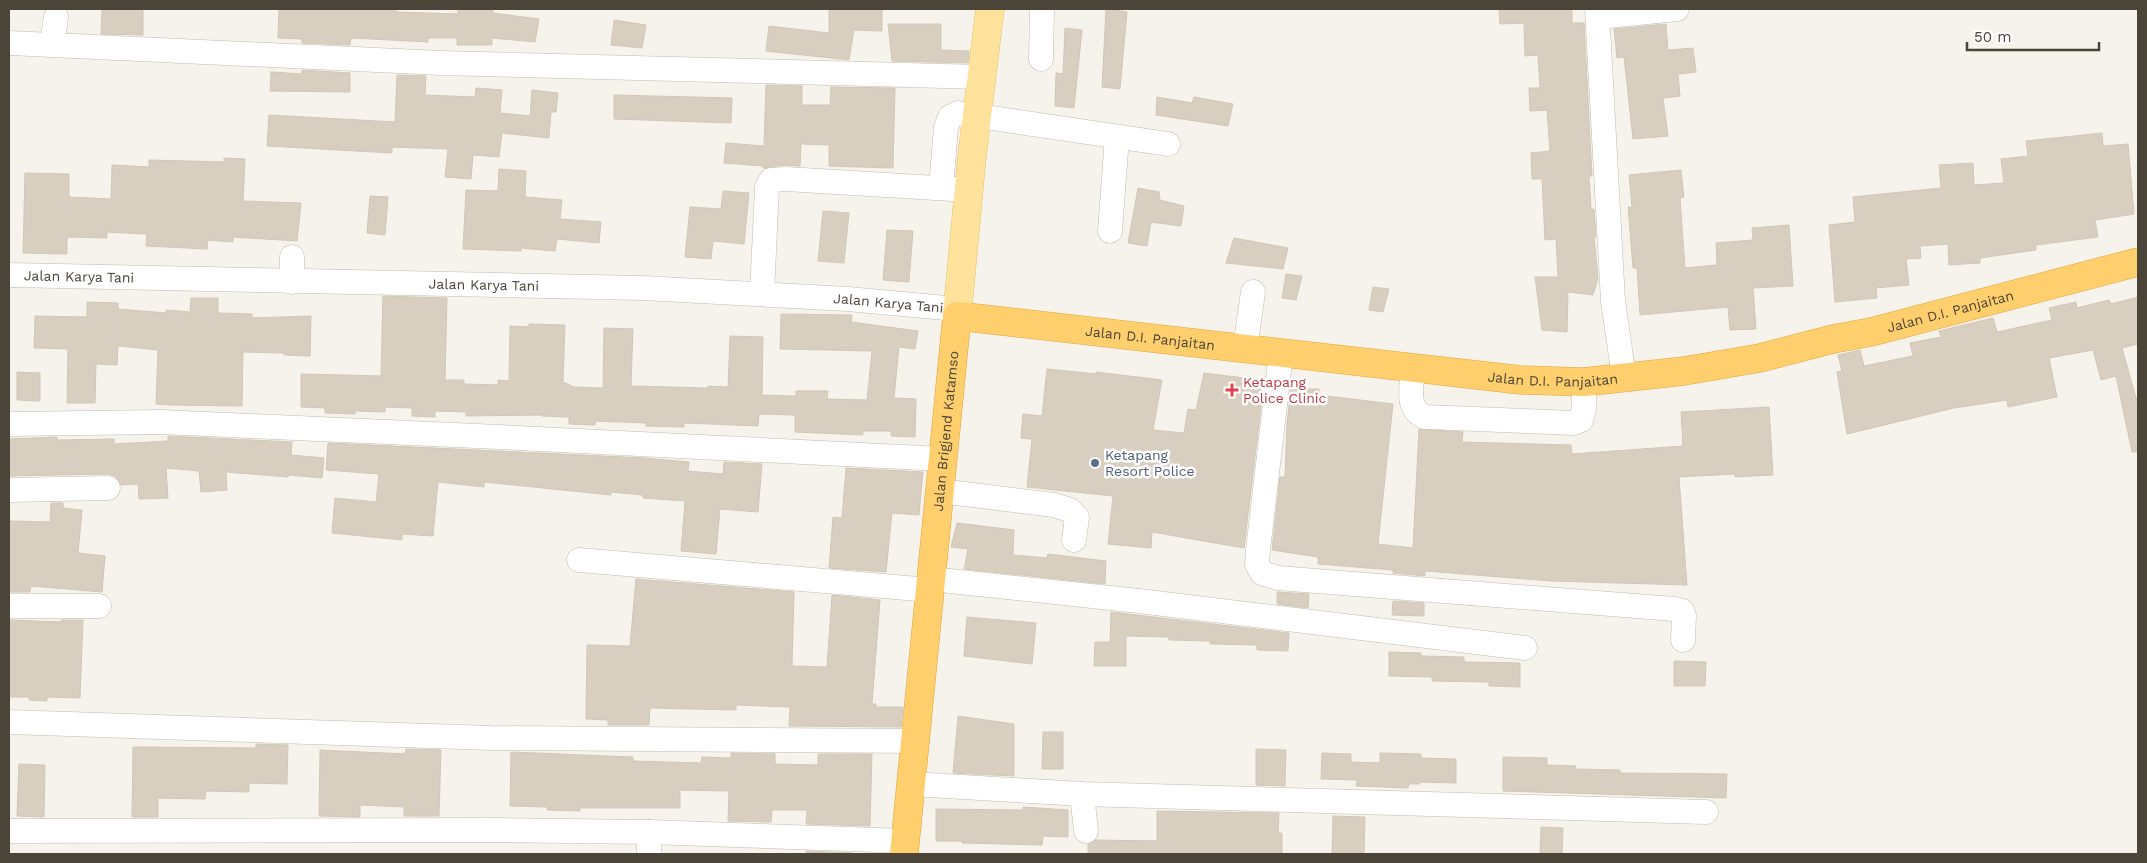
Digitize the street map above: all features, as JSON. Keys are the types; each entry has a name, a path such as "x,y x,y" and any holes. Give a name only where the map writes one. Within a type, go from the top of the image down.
{"highway":[{"name":"Jalan D.I. Panjaitan","path":"957,312 1245,349 1413,368 1521,380 1584,382 1684,371 1760,358 1833,339 1872,332 2138,262"},
{"name":"Jalan Brigjend Katamso","path":"905,848 917,741 957,312"}],"main road":[{"name":"Jalan Brigjend Katamso","path":"957,312 990,9"}],"street":[{"path":"1041,59 1042,9"},
{"path":"1624,377 1613,300 1598,13 1677,9"},
{"path":"52,45 56,17"},
{"path":"9,43 441,63 982,77"},
{"path":"941,188 946,127 950,117 958,113 1168,144"},
{"path":"1110,231 1117,137"},
{"path":"762,294 767,187 771,180 786,179 969,190"},
{"path":"292,257 292,282"},
{"name":"Jalan Karya Tani","path":"9,274 292,282 643,288 762,294 957,312"},
{"path":"1245,349 1253,292"},
{"path":"1281,353 1258,550 1257,564 1262,573 1278,578 1674,609 1682,611 1684,615 1683,640"},
{"path":"1413,368 1412,406 1416,414 1425,417 1574,423 1581,420 1584,408 1584,382"},
{"path":"9,424 161,422 943,459"},
{"path":"9,490 108,488"},
{"path":"940,491 1054,505 1070,510 1077,517 1074,540"},
{"path":"579,560 1139,601 1525,648"},
{"path":"9,606 99,606"},
{"path":"9,722 491,738 917,741"},
{"path":"911,784 1082,794 1706,812"},
{"path":"1082,794 1086,831"},
{"path":"9,831 497,830 649,843 905,848"}],"building":[{"path":"102,9 143,9 143,35 101,34"},
{"path":"279,9 396,9 396,12 458,14 458,9 493,9 493,13 539,19 535,42 492,38 492,45 457,45 457,38 428,38 428,42 351,38 350,45 302,43 302,39 278,38"},
{"path":"829,9 882,9 882,31 854,30 849,60 766,51 769,26 829,33"},
{"path":"1106,9 1127,12 1120,89 1102,87"},
{"path":"1499,9 1572,9 1572,23 1584,23 1592,176 1589,176 1591,209 1594,209 1596,237 1594,237 1598,278 1593,295 1568,292 1567,332 1542,330 1535,277 1558,277 1556,239 1545,240 1542,179 1532,179 1531,153 1550,151 1547,110 1530,111 1529,88 1540,88 1538,55 1525,56 1524,23 1500,24"},
{"path":"614,20 646,25 642,48 611,45"},
{"path":"888,24 941,24 941,50 969,51 968,63 892,61"},
{"path":"1666,24 1668,50 1693,48 1696,72 1678,74 1680,96 1663,98 1668,136 1633,139 1624,57 1617,58 1614,29"},
{"path":"1065,28 1082,30 1074,108 1055,106 1056,73 1063,74"},
{"path":"302,70 350,73 350,92 270,91 271,72 302,74"},
{"path":"397,75 426,76 425,95 475,97 476,88 502,90 500,113 530,116 532,90 558,93 556,112 551,112 549,138 502,133 499,157 473,155 471,179 445,177 448,149 392,147 392,153 267,146 269,115 395,122"},
{"path":"766,85 802,86 802,105 830,105 831,87 895,88 893,168 829,166 829,145 801,144 800,166 785,165 763,168 763,166 724,163 726,143 764,146"},
{"path":"614,95 732,98 731,123 614,119"},
{"path":"1157,97 1192,103 1194,97 1233,104 1228,126 1156,115"},
{"path":"2102,133 2103,146 2128,144 2134,214 2095,220 2098,237 2036,245 2036,250 1980,258 1980,263 1949,265 1948,244 1920,246 1921,258 1906,259 1909,285 1876,288 1877,298 1835,302 1829,225 1855,222 1853,197 1941,188 1939,165 1973,163 1974,185 2004,183 2001,159 2028,156 2026,141"},
{"path":"224,158 245,159 243,201 301,203 297,241 233,237 233,242 208,240 207,249 146,246 147,234 107,232 107,238 67,237 67,254 23,253 25,173 69,174 69,197 111,199 112,165 149,167 149,160 224,162"},
{"path":"499,169 526,171 525,197 562,200 560,219 601,222 599,243 557,239 555,251 521,248 521,251 463,249 466,190 498,191"},
{"path":"1681,170 1684,197 1680,198 1685,268 1717,265 1716,243 1753,240 1752,228 1789,225 1793,286 1753,288 1756,329 1730,330 1728,307 1640,315 1637,268 1633,268 1628,207 1632,207 1629,175"},
{"path":"1138,188 1159,192 1160,200 1184,206 1181,226 1151,222 1147,246 1128,243"},
{"path":"723,191 749,193 744,244 713,241 711,259 685,257 690,207 721,209"},
{"path":"370,196 388,197 385,235 367,233"},
{"path":"823,211 849,213 844,263 818,261"},
{"path":"887,230 913,231 909,282 883,280"},
{"path":"1234,238 1288,248 1283,269 1226,263"},
{"path":"1286,274 1302,276 1296,300 1282,298"},
{"path":"1373,287 1389,289 1383,312 1369,310"},
{"path":"383,296 447,298 445,380 464,380 464,384 498,385 498,380 509,381 510,326 529,327 529,324 565,325 563,382 574,387 603,388 604,328 633,329 631,386 728,387 730,336 763,337 762,395 796,396 796,391 828,391 827,399 867,400 872,351 780,349 781,314 852,315 851,322 918,331 915,349 899,347 894,398 916,399 915,437 891,436 891,431 863,431 863,435 795,432 795,415 759,414 758,426 684,423 684,427 646,426 646,423 595,421 595,425 569,424 569,417 542,415 466,416 466,412 435,411 435,417 412,416 412,408 385,407 385,412 355,411 355,414 325,413 325,408 301,407 301,374 381,376"},
{"path":"2138,297 2138,344 2122,348 2138,405 2138,452 2132,452 2116,376 2101,380 2093,350 2049,358 2057,397 2008,407 2007,400 1954,408 1847,434 1837,372 1842,371 1838,355 1860,350 1864,366 1913,356 1910,343 1941,337 1939,331 1993,318 1997,332 2052,320 2049,308 2076,302 2077,308 2109,300 2111,304"},
{"path":"191,298 218,298 218,313 252,314 252,318 311,316 310,356 243,352 242,406 171,405 156,404 158,350 118,346 117,365 96,364 95,403 67,403 68,349 34,348 35,316 87,317 87,302 118,303 118,309 166,313 166,310 190,312"},
{"path":"1047,369 1096,374 1096,372 1162,380 1153,430 1184,433 1188,409 1196,410 1204,373 1261,380 1261,407 1244,548 1152,532 1151,548 1108,544 1113,496 1027,487 1032,439 1021,438 1023,414 1042,416"},
{"path":"17,372 40,373 40,401 17,400"},
{"path":"1291,389 1319,389 1319,395 1393,404 1378,544 1413,548 1419,429 1463,432 1462,442 1571,445 1572,454 1683,446 1681,412 1769,407 1773,475 1735,477 1735,474 1679,477 1687,585 1551,581 1425,571 1425,576 1393,573 1393,570 1318,564 1318,557 1272,550 1280,477 1285,477 1287,423"},
{"path":"168,436 292,442 291,455 324,458 322,478 226,472 227,490 201,492 199,471 166,468 168,498 139,499 138,484 121,485 115,476 108,474 9,476 9,439 57,437 57,440 114,439 114,444 168,441"},
{"path":"328,443 645,458 689,462 688,471 723,474 724,462 762,464 758,512 720,509 716,554 681,551 685,501 643,498 643,495 611,492 611,495 484,482 484,487 438,482 433,536 402,534 402,540 332,533 335,498 376,502 379,474 326,470"},
{"path":"846,468 923,472 919,515 892,513 886,572 829,568 833,517 842,518"},
{"path":"51,503 63,503 63,508 82,510 78,553 105,556 102,592 31,586 30,592 9,592 9,521 50,522"},
{"path":"957,523 1014,530 1013,555 1047,558 1048,554 1106,561 1105,584 964,569 968,549 951,547"},
{"path":"636,579 794,592 792,666 827,667 832,595 880,600 872,704 876,704 876,707 903,707 901,727 789,726 790,707 736,705 736,710 650,708 649,725 608,725 608,720 586,719 587,645 630,646"},
{"path":"1277,592 1309,594 1308,608 1277,604"},
{"path":"1393,601 1424,603 1424,616 1392,615"},
{"path":"1111,612 1289,633 1288,651 1257,650 1257,645 1210,644 1210,641 1169,640 1169,637 1126,636 1126,666 1094,666 1095,642 1110,642"},
{"path":"967,617 1036,623 1032,664 964,656"},
{"path":"9,620 61,622 61,620 83,620 80,698 47,697 47,701 29,700 29,697 9,697"},
{"path":"1389,652 1421,653 1421,656 1464,657 1464,662 1520,663 1520,687 1489,686 1489,682 1432,681 1432,677 1389,676"},
{"path":"1674,661 1706,662 1705,686 1674,686"},
{"path":"958,716 1014,724 1014,776 953,773"},
{"path":"1043,732 1063,732 1063,769 1042,769"},
{"path":"256,744 288,745 287,784 249,783 249,792 206,791 205,799 158,798 158,817 132,817 133,747 256,748"},
{"path":"406,749 441,750 439,816 404,816 404,807 360,805 360,817 319,816 320,750 405,754"},
{"path":"1256,749 1286,750 1285,786 1256,785"},
{"path":"511,752 633,757 633,761 701,763 702,757 731,758 731,753 775,754 775,764 818,765 818,754 872,754 870,826 806,824 807,810 772,810 771,822 728,821 729,791 680,790 680,808 580,808 580,811 547,810 548,807 510,806"},
{"path":"1322,753 1351,754 1351,762 1380,763 1380,753 1421,754 1421,758 1456,759 1456,783 1420,782 1420,784 1409,784 1408,788 1356,786 1357,780 1321,779"},
{"path":"1503,757 1547,758 1547,765 1576,766 1575,769 1620,770 1620,773 1727,774 1726,798 1503,791"},
{"path":"19,764 45,765 44,817 17,816"},
{"path":"1023,807 1068,810 1068,837 1043,836 1042,845 936,841 936,809 1023,810"},
{"path":"1157,811 1279,813 1278,833 1282,833 1282,854 1088,854 1088,844 1096,840 1157,841"},
{"path":"1333,816 1365,817 1364,854 1332,854"},
{"path":"1541,827 1563,828 1562,854 1540,854"},
{"path":"806,851 852,853 852,854 806,854"}],"place":[{"name":"Ketapang Police Clinic","path":"1232,390"},
{"name":"Ketapang Resort Police","path":"1095,463"}]}
